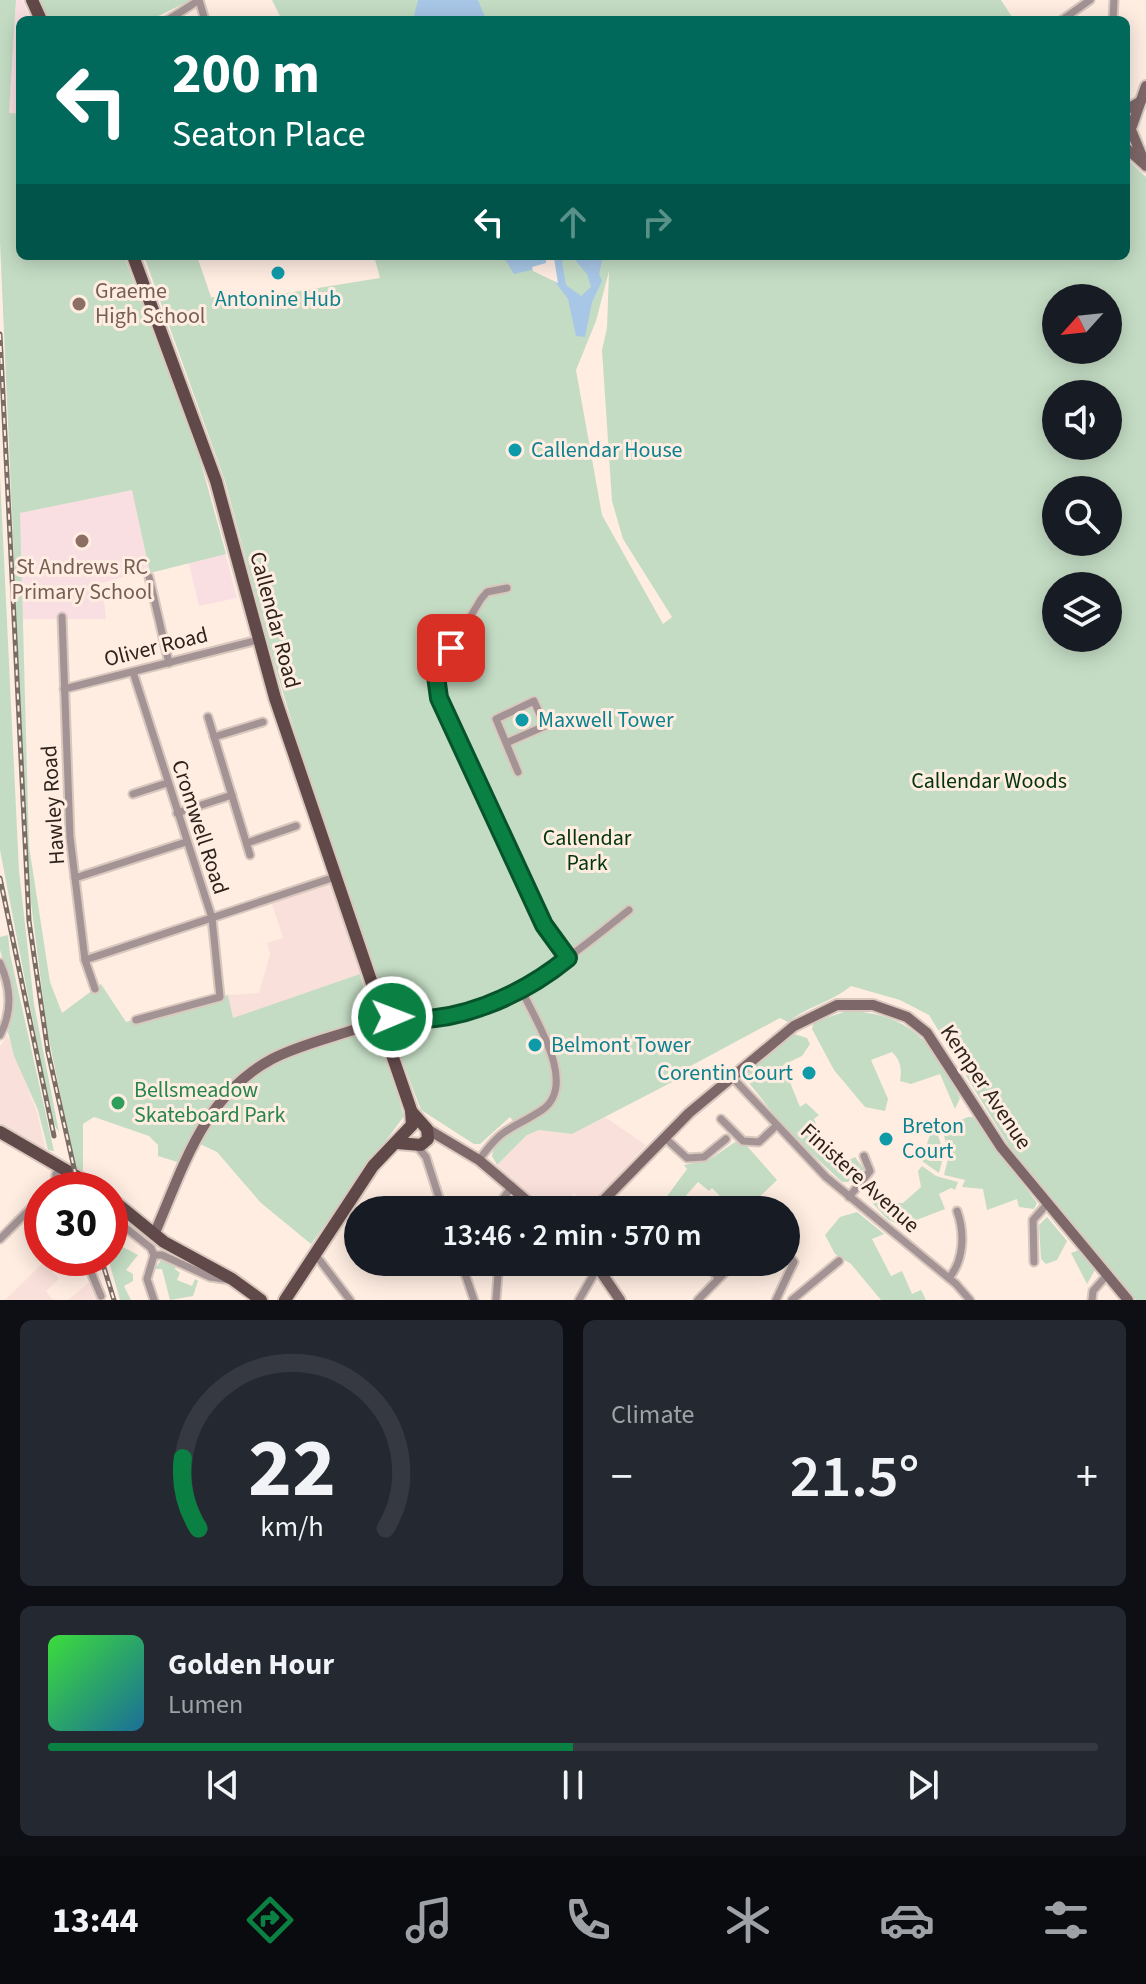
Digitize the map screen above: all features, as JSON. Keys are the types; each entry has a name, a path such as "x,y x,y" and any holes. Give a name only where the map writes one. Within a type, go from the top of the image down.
{"main road":[{"name":"Callendar Road","path":"134,260 216,481 258,640 418,1135"},
{"path":"0,1133 44,1172"},
{"path":"286,1300 373,1166 418,1135"},
{"path":"128,1213 154,1235 264,1300"}],"street":[{"path":"174,16 199,0"},
{"path":"1074,0 1079,8"},
{"path":"1068,16 1090,0"},
{"path":"1146,86 1130,131 1146,166"},
{"path":"1130,109 1141,101"},
{"path":"1130,152 1146,166"},
{"path":"149,577 169,663"},
{"path":"507,588 487,592 481,599 437,672 435,686 544,925 568,958"},
{"name":"Hawley Road","path":"62,617 75,878 85,960 95,989"},
{"name":"Oliver Road","path":"64,689 258,640"},
{"name":"Cromwell Road","path":"133,672 212,918 220,997 136,1020"},
{"path":"506,743 545,726 534,701 496,719 518,772"},
{"path":"208,717 250,855"},
{"path":"214,737 263,722"},
{"path":"133,794 167,783"},
{"path":"177,813 232,795"},
{"path":"247,843 296,826"},
{"path":"75,878 186,842"},
{"path":"85,960 335,877"},
{"path":"154,1235 199,1130 225,1094 269,1060 381,1023 473,1009 521,989 568,958 629,910"},
{"path":"0,963 8,989 9,1012 0,1035"},
{"path":"479,1160 503,1130 547,1105 556,1087 556,1069 521,989"},
{"name":"Kemper Avenue","path":"607,1196 663,1137 731,1076 803,1020 822,1010 855,1003 893,1010 927,1033 1001,1147 1128,1300"},
{"name":"Finistere Avenue","path":"731,1076 776,1126 849,1197 949,1278 970,1300"},
{"path":"721,1119 743,1141 759,1142 776,1126"},
{"path":"418,1135 479,1160 523,1196"},
{"path":"418,1135 439,1196"},
{"path":"663,1137 687,1158 704,1157 726,1139"},
{"path":"849,1197 870,1171 864,1156"},
{"path":"505,1196 512,1186"},
{"path":"1034,1262 1029,1218 1048,1203"},
{"path":"949,1278 961,1259 957,1211"},
{"path":"0,1239 24,1215"},
{"path":"128,1230 151,1248 154,1255 147,1279 154,1300"},
{"path":"314,1253 350,1300"},
{"path":"154,1255 162,1255 210,1277 236,1282"},
{"path":"792,1300 839,1261"},
{"path":"1092,1300 1093,1291 1107,1275"},
{"path":"93,1276 101,1296"},
{"path":"466,1276 474,1300"},
{"path":"496,1300 498,1276"},
{"path":"579,1300 590,1276"},
{"path":"604,1276 620,1300"},
{"path":"776,1300 789,1276"},
{"path":"698,1300 719,1278"}],"shaded area":[{"name":"Graeme High School","path":"16,0 23,0 29,16 16,16 16,260 33,260 137,292 205,476 237,598 199,606 189,564 133,490 149,570 102,583 106,619 22,619 9,113"},
{"path":"335,877 366,972 232,1019 228,995 259,993 270,954 267,943 283,938 270,898"},
{"path":"7,1035 37,1112 47,1156 0,1124 0,1047"},
{"path":"605,1117 646,1145 600,1196 577,1196 574,1193 571,1196 530,1196 497,1165 527,1135 539,1130 572,1134"},
{"path":"30,1276 56,1276 59,1279 46,1291 53,1300 5,1300"},
{"path":"92,1280 103,1300 68,1300"}],"green space":[{"path":"0,0 16,0 9,113 16,114 16,260 126,260 197,449 226,554 150,573 132,490 20,513 29,846 50,982 62,1013 101,984 126,1022 228,995 233,1018 360,974 368,1002 360,1016 364,1037 380,1049 386,1059 404,1116 311,1244 261,1203 217,1152 194,1141 184,1164 158,1156 158,1145 149,1136 94,1117 83,1124 83,1172 76,1170 47,1030 28,878 0,242"},
{"path":"38,0 191,0 158,16 45,16"},
{"path":"272,0 1001,0 1011,16 280,16"},
{"path":"1130,162 1146,177 1146,1300 1136,1300 1009,1146 929,1015 900,1000 851,986 788,1022 780,1018 674,1075 676,1080 572,1134 539,1130 527,1135 497,1165 492,1156 494,1146 518,1128 510,1117 480,1144 474,1144 421,1110 395,1042 406,1026 402,1008 384,999 314,795 268,643 225,481 145,260 198,260 211,297 256,298 380,278 375,260 1130,260","holes":["609,271 607,328 602,350 612,501 623,539 672,617 663,624 602,515 576,370 596,321"]},
{"path":"0,476 19,871 34,1004 59,1132 52,1121 0,850"},
{"path":"8,935 54,1151 48,1150 38,1110 14,1056 8,1032 13,1015 11,988 0,950 0,937"},
{"path":"847,1011 888,1018 918,1035 940,1062 960,1098 955,1109 940,1074 911,1084 900,1081 900,1065 892,1052 871,1060 888,1099 885,1111 865,1107 834,1070 812,1029 814,1022"},
{"path":"794,1034 807,1038 810,1044 802,1056 783,1065 800,1107 806,1103 819,1115 814,1119 830,1156 843,1163 855,1157 864,1169 848,1182 842,1182 787,1131 746,1079 750,1070"},
{"path":"973,1117 1037,1203 1034,1209 1019,1207 1017,1199 987,1210 983,1189 962,1187 965,1180 944,1175 949,1155 942,1128"},
{"path":"936,1130 944,1153 939,1173 922,1161 930,1134"},
{"path":"735,1142 746,1145 777,1180 760,1196 720,1196 712,1188 709,1191 698,1182 686,1196 667,1196 687,1169 684,1165 709,1160"},
{"path":"922,1166 936,1176 958,1182 955,1190 951,1188 939,1194 945,1209 901,1226 887,1219 867,1197 869,1189 878,1187 891,1203 903,1203 921,1187 918,1171"},
{"path":"857,1212 884,1234 872,1239 891,1276 902,1271 912,1294 921,1290 926,1300 881,1300 851,1264 835,1254 825,1235 840,1217"},
{"path":"1047,1217 1067,1241 1057,1260 1046,1264 1041,1259 1039,1225"},
{"path":"128,1250 138,1255 128,1268"},
{"path":"1079,1250 1095,1270 1087,1284 1071,1253"},
{"path":"163,1258 176,1265 175,1269 180,1273 177,1280 192,1286 195,1279 198,1281 193,1296 170,1300 162,1269 154,1269"},
{"path":"128,1271 133,1274 133,1281 124,1286 131,1300 120,1300 113,1276 128,1276"}],"water":[{"path":"418,0 478,0 484,16 414,16"},
{"path":"505,260 563,260 566,285 581,296 591,287 587,274 575,260 602,260 599,274 602,281 592,302 585,337 576,336 568,299 547,271 535,269 514,274"}],"pier":[{"path":"546,260 554,260 558,283 533,271 532,267 546,263"}],"railway":[{"path":"0,334 29,921 48,1052 75,1172"},
{"path":"0,878 54,1136"},
{"path":"107,1276 114,1300"}],"place":[{"name":"Antonine Hub","path":"278,273"},
{"name":"Graeme High School","path":"79,304"},
{"name":"Callendar House","path":"515,450"},
{"name":"St Andrews RC Primary School","path":"82,541"},
{"name":"Maxwell Tower","path":"522,720"},
{"name":"Belmont Tower","path":"535,1045"},
{"name":"Corentin Court","path":"809,1073"},
{"name":"Bellsmeadow Skateboard Park","path":"118,1103"},
{"name":"Breton Court","path":"886,1139"}],"route":[{"path":"392,1017 431,1016 482,1006 521,989 568,958 544,925 452,720 439,698 436,676 451,648"}],"park label":[{"name":"Callendar Woods","path":"989,781"},
{"name":"Callendar Park","path":"587,850"}]}
